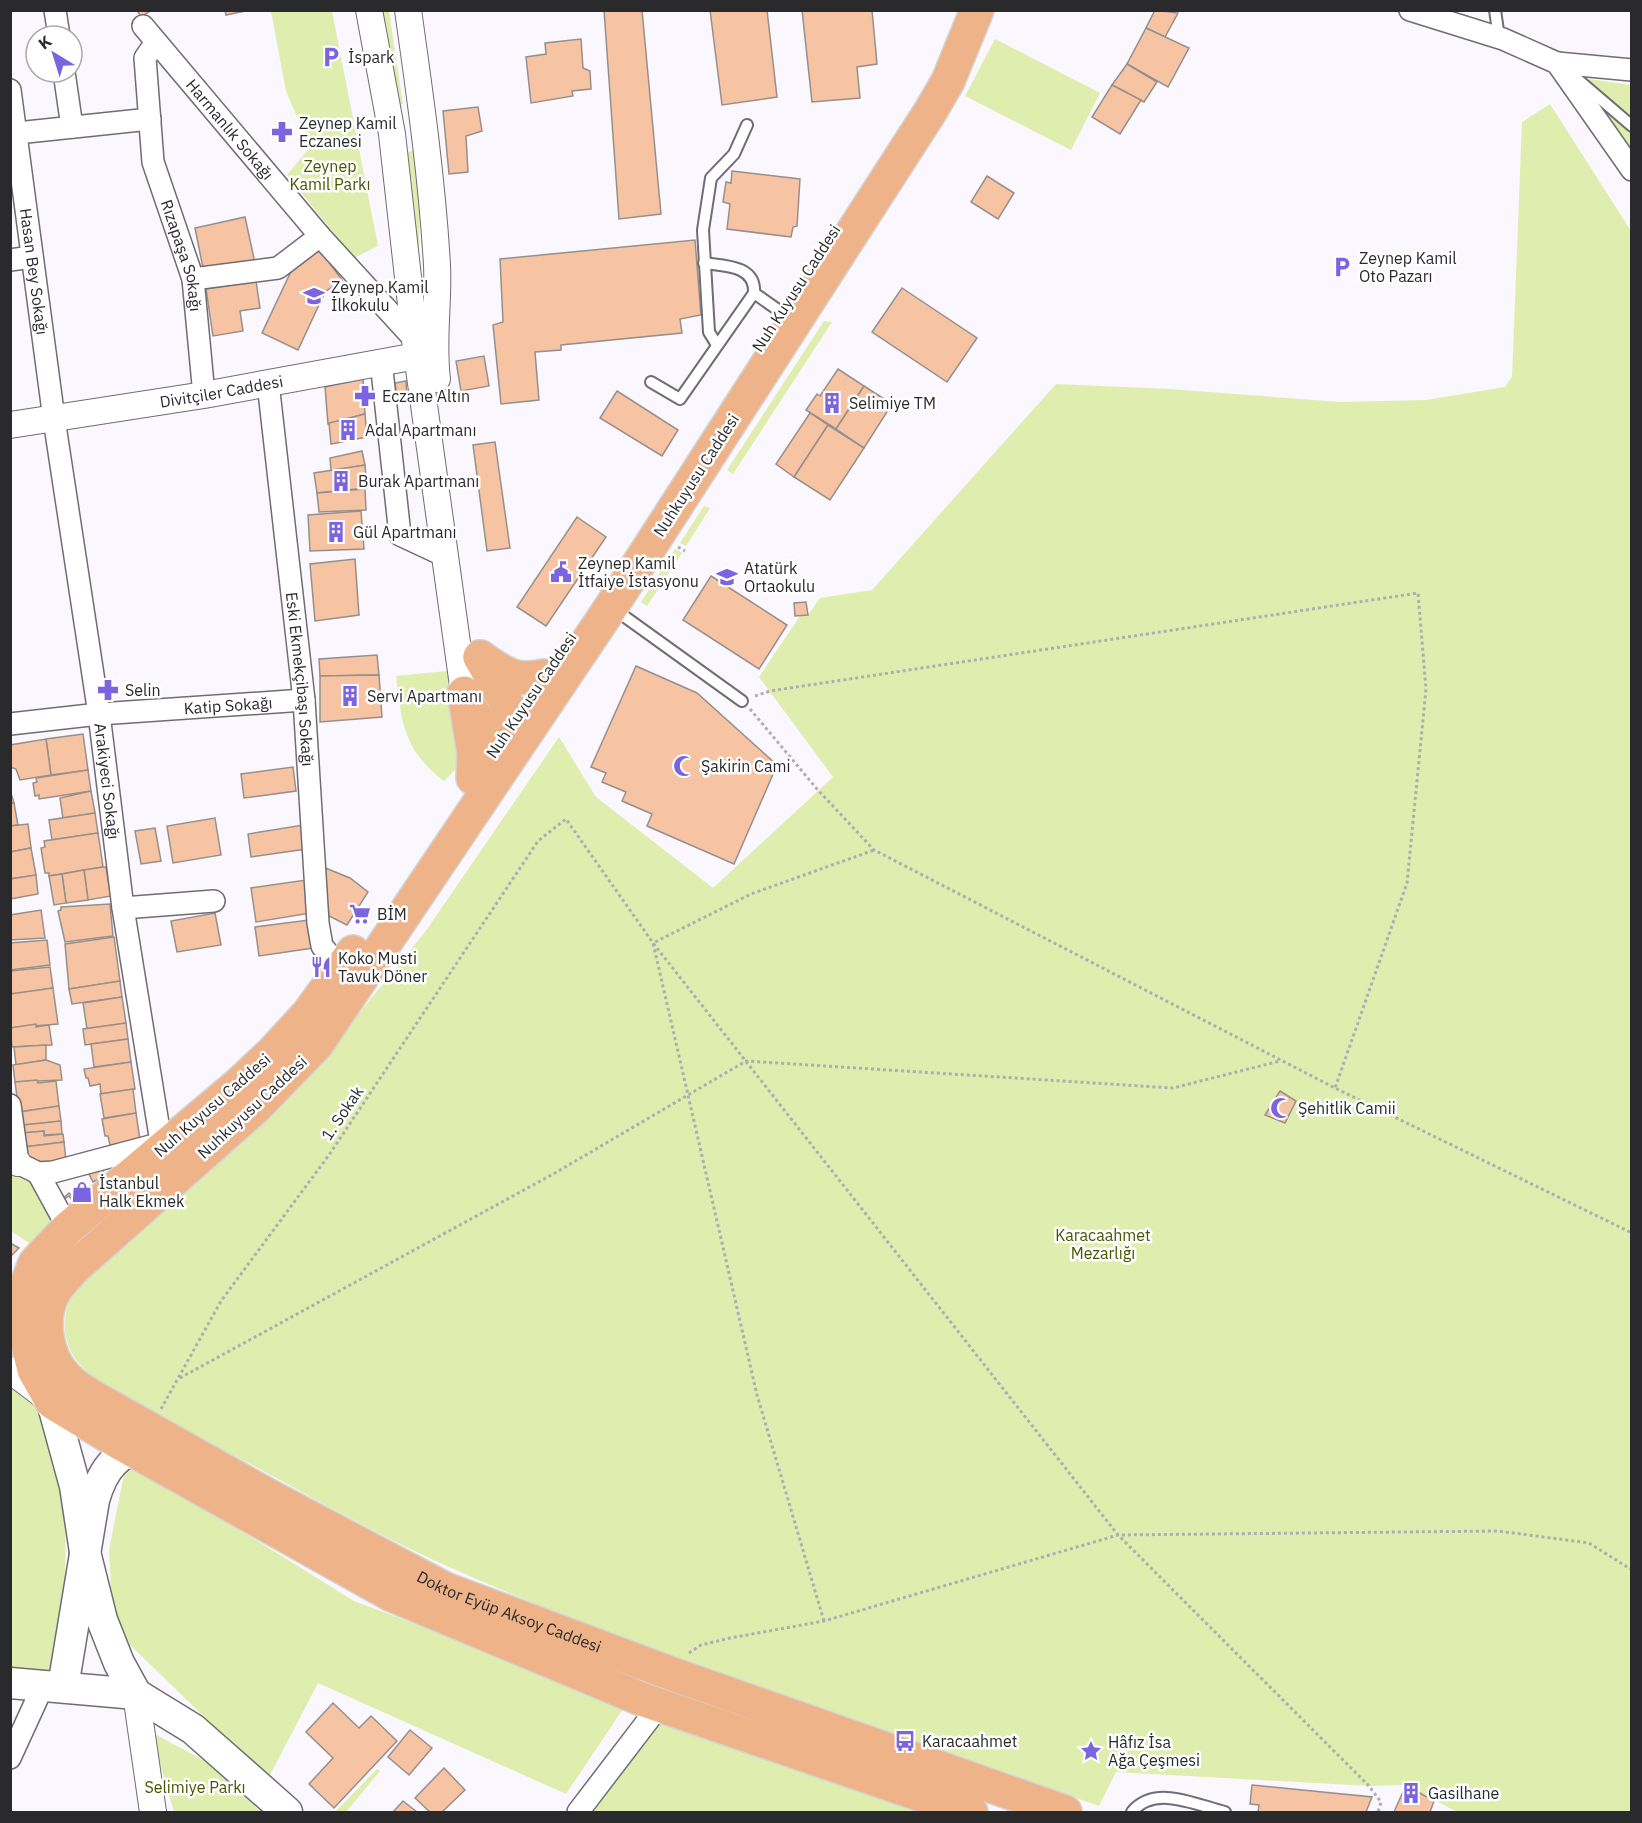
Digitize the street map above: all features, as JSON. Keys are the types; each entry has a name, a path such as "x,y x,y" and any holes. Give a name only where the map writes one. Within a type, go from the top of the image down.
{"main road":[{"name":"Nuh Kuyusu Caddesi","path":"16,1311 35,1263 68,1228 163,1144 239,1084 308,1014 473,778 519,728 544,676 601,602 781,312 900,130 932,72 957,10"},
{"name":"Nuhkuyusu Caddesi","path":"53,1294 88,1254 256,1107 317,1044 601,602 930,112 948,81 977,10"},
{"path":"480,657 500,670 524,680 544,676"},
{"path":"464,693 475,718 487,729 519,728 480,657"},
{"path":"464,693 474,753 473,778"},
{"path":"16,1311 53,1294"},
{"name":"Doktor Eyüp Aksoy Caddesi","path":"53,1294 47,1311 47,1332 52,1355 64,1376 148,1438 392,1595 659,1706 971,1812"},
{"name":"Doktor Eyüp Aksoy Caddesi","path":"16,1311 28,1354 40,1383 52,1402 148,1438 445,1589 1053,1810"},
{"path":"52,1402 75,1486 85,1552 109,1641 136,1694"},
{"path":"53,1687 85,1552 99,1481 118,1456 148,1438"},
{"path":"10,1683 136,1694 193,1729 286,1812"}],"street":[{"path":"369,10 392,134 422,349 445,556 464,693"},
{"path":"408,10 426,134 437,267 422,349 472,637 480,657"},
{"path":"1410,10 1499,38 1557,63 1632,70"},
{"name":"Harmanlık Sokağı","path":"150,34 320,236 422,349"},
{"name":"Rızapaşa Sokağı","path":"150,34 145,58 153,162 193,279 204,394"},
{"path":"1557,63 1632,170"},
{"path":"66,84 72,127"},
{"name":"Hasan Bey Sokağı","path":"10,90 54,419"},
{"path":"17,133 150,118"},
{"path":"193,279 278,268 320,236"},
{"path":"10,260 32,257"},
{"name":"Divitçiler Caddesi","path":"10,424 54,419 268,383 381,361 422,349"},
{"path":"381,361 400,535 445,556"},
{"name":"Eski Ekmekçibaşı Sokağı","path":"268,383 304,700 318,923 322,946 341,969"},
{"name":"Arakiyeci Sokağı","path":"54,419 99,714 123,908 163,1144"},
{"name":"Katip Sokağı","path":"10,724 99,714 304,700"},
{"path":"123,908 214,901"},
{"path":"10,1106 22,1165 68,1228"},
{"path":"22,1165 53,1172 163,1144"},
{"path":"10,1370 52,1402"},
{"path":"10,1758 53,1687"},
{"path":"136,1694 153,1812"},
{"path":"578,1812 659,1706"}],"lane":[{"path":"1495,10 1499,38"},
{"path":"1557,63 1632,126"},
{"path":"717,345 709,332 703,230 711,178 734,154 747,125"},
{"path":"651,382 680,399 753,293 753,281 741,269 704,263"},
{"path":"753,293 781,312"},
{"path":"601,602 742,701"},
{"path":"1132,1812 1149,1801 1168,1797 1225,1812"},
{"path":"1147,1812 1149,1801"}],"path":[{"path":"1335,1088 1407,883 1426,689 1418,593 770,691 742,701 817,789 874,850 1335,1088 1632,1233"},
{"name":"1. Sokak","path":"148,1438 221,1301 329,1155 538,841 566,819 653,943"},
{"path":"653,943 751,894 874,850"},
{"path":"653,943 1118,1535 1369,1786 1381,1802 1377,1812"},
{"path":"653,943 757,1395 824,1622"},
{"path":"178,1379 688,1097 746,1061 1173,1088 1282,1061"},
{"path":"667,1671 701,1645 824,1622 1118,1535 1498,1531 1589,1543 1632,1570"}],"green space":[{"name":"Zeynep Kamil Parkı","path":"271,11 332,11 378,246 354,258 287,175 310,147 286,91"},
{"path":"379,11 389,11 403,104 394,105"},
{"path":"995,39 1100,93 1071,150 965,96"},
{"path":"1589,79 1631,85 1631,156 1585,90"},
{"name":"Karacaahmet Mezarlığı","path":"1550,104 1631,231 1631,1812 1457,1812 1406,1785 1369,1786 1116,1772 1099,1806 696,1666 536,1604 430,1559 131,1403 109,1389 78,1362 67,1343 65,1333 68,1304 77,1284 300,1086 425,932 559,737 596,797 713,888 833,777 759,677 800,616 808,615 820,598 872,590 1056,384 1169,389 1340,402 1426,400 1505,387 1512,377 1522,122"},
{"path":"415,151 420,200 419,247 417,247 407,152"},
{"path":"824,321 832,322 733,474 727,470"},
{"path":"704,506 710,508 686,546 680,543"},
{"path":"675,549 682,553 647,606 641,602"},
{"path":"447,671 458,767 444,781 430,769 412,746 403,722 396,676"},
{"path":"10,1155 37,1169 55,1216 48,1231 32,1245 11,1231"},
{"path":"10,1380 30,1400 46,1428 57,1460 63,1495 65,1568 58,1672 11,1668"},
{"path":"139,1467 354,1601 627,1703 566,1794 318,1683 268,1779 125,1640 112,1608 109,1550 124,1474"},
{"path":"664,1718 935,1812 593,1812"},
{"name":"Selimiye Parkı","path":"151,1732 205,1761 261,1812 174,1812"},
{"path":"377,1769 380,1771 346,1812 335,1812"}],"building":[{"path":"137,10 152,10 141,17"},
{"path":"225,10 250,10 226,15"},
{"path":"604,10 642,10 661,214 619,219"},
{"path":"710,10 767,10 777,97 722,105"},
{"path":"802,10 872,10 877,64 857,67 860,98 812,102"},
{"path":"1155,10 1178,13 1165,37 1146,28"},
{"path":"1146,28 1189,48 1168,87 1127,64"},
{"path":"581,39 583,68 590,71 591,89 572,91 573,96 531,103 526,57 546,54 545,43"},
{"path":"1127,64 1157,82 1144,102 1112,85"},
{"path":"1112,85 1141,100 1120,134 1092,117"},
{"path":"478,107 482,131 466,136 468,172 449,174 443,111"},
{"path":"732,171 800,179 797,226 793,227 791,237 727,229 730,204 723,202 726,182 731,183"},
{"path":"987,176 1014,193 998,219 971,202"},
{"path":"245,217 255,263 204,273 195,228"},
{"path":"695,240 701,315 680,319 682,333 561,345 561,350 535,352 539,400 501,404 493,325 503,322 500,259"},
{"path":"318,247 342,280 325,292 298,350 262,333 294,265"},
{"path":"256,281 260,308 240,311 243,331 213,336 206,289"},
{"path":"902,288 977,338 947,382 872,332"},
{"path":"484,356 489,386 461,391 456,361"},
{"name":"Selimiye TM","path":"838,369 864,386 836,429 806,410 817,394 820,396"},
{"path":"363,379 365,414 328,424 325,387"},
{"path":"406,381 407,399 397,400 395,383"},
{"path":"864,386 892,404 864,448 836,429"},
{"path":"617,391 678,430 662,456 600,418"},
{"path":"810,413 828,425 794,477 776,464"},
{"name":"Adal Apartmanı","path":"365,414 367,437 331,444 329,423"},
{"path":"828,425 864,448 830,500 794,477"},
{"path":"495,442 510,548 487,551 473,445"},
{"path":"362,451 365,465 331,471 330,458"},
{"name":"Burak Apartmanı","path":"365,465 367,488 317,493 314,473"},
{"path":"365,489 366,510 319,512 317,493"},
{"name":"Gül Apartmanı","path":"361,511 364,549 310,551 308,515"},
{"name":"Zeynep Kamil İtfaiye İstasyonu","path":"577,517 606,537 546,626 517,607"},
{"path":"355,559 359,615 315,621 310,564"},
{"name":"Atatürk Ortaokulu","path":"711,576 787,625 759,669 683,620"},
{"path":"806,602 808,615 795,616 794,603"},
{"path":"377,655 379,675 320,676 319,659"},
{"name":"Şakirin Cami","path":"636,666 697,693 777,765 734,864 647,826 652,814 622,801 626,792 602,782 606,773 591,767"},
{"name":"Servi Apartmanı","path":"379,675 382,717 320,722 320,676"},
{"path":"83,734 88,770 51,775 46,739"},
{"path":"46,739 51,775 20,780 16,769 10,767 10,745"},
{"path":"293,767 296,791 244,798 241,774"},
{"path":"88,770 91,791 39,799 39,795 35,796 33,783 37,782 36,778"},
{"path":"10,790 14,803 10,803"},
{"path":"91,791 95,813 63,818 60,798"},
{"path":"10,803 14,803 18,825 10,826"},
{"path":"95,813 98,833 52,840 49,820"},
{"path":"215,818 221,855 173,863 167,826"},
{"path":"28,824 31,848 10,852 10,826"},
{"path":"303,825 306,849 251,857 248,834"},
{"path":"155,828 161,861 141,864 135,831"},
{"path":"98,833 103,867 49,876 49,873 45,873 41,848 45,847 44,841"},
{"path":"31,848 36,875 10,879 10,852"},
{"path":"106,867 111,896 88,900 84,870"},
{"path":"323,867 350,878 368,892 347,925 329,916"},
{"path":"84,870 88,900 66,903 62,874"},
{"path":"62,874 66,903 54,905 49,876"},
{"path":"36,875 38,894 10,899 10,879"},
{"path":"306,880 311,913 256,922 251,888"},
{"path":"110,904 113,936 65,942 58,911 61,907"},
{"path":"41,910 45,938 10,940 10,915"},
{"path":"215,913 221,945 177,952 171,921"},
{"path":"309,920 313,948 259,956 255,927"},
{"path":"114,937 120,981 69,989 65,944"},
{"path":"47,940 50,965 10,970 10,943"},
{"path":"50,967 53,988 10,995 10,971"},
{"path":"120,981 122,997 72,1004 69,989"},
{"path":"53,988 58,1024 10,1028 10,994"},
{"path":"122,997 126,1023 87,1029 83,1003"},
{"path":"126,1023 128,1039 85,1045 83,1029"},
{"path":"36,1024 36,1027 49,1025 52,1045 12,1047 10,1028"},
{"path":"128,1039 131,1062 94,1067 91,1044"},
{"path":"46,1045 46,1060 16,1065 14,1047"},
{"path":"46,1060 60,1065 62,1080 15,1082 13,1065"},
{"path":"131,1062 135,1089 101,1094 100,1084 90,1086 86,1078 84,1069"},
{"path":"37,1080 38,1083 56,1081 59,1106 19,1112 15,1082"},
{"path":"133,1089 136,1113 104,1118 100,1094"},
{"name":"Şehitlik Camii","path":"1280,1091 1296,1101 1285,1123 1265,1115"},
{"path":"59,1106 61,1121 20,1126 19,1112"},
{"path":"136,1113 140,1140 110,1145 108,1136 105,1136 102,1119"},
{"path":"61,1121 62,1134 44,1135 44,1131 24,1133 23,1125"},
{"path":"44,1131 44,1136 63,1134 64,1142 24,1147 22,1133"},
{"path":"64,1142 66,1161 36,1164 25,1156 24,1147"},
{"path":"100,1164 105,1176 93,1182 87,1170"},
{"path":"69,1193 77,1201 68,1210 60,1201","holes":["69,1196 73,1201 68,1206 63,1200"]},
{"path":"10,1243 19,1248 10,1257"},
{"path":"333,1703 359,1728 371,1716 397,1741 334,1808 309,1784 333,1758 306,1732"},
{"path":"410,1730 432,1748 409,1775 388,1757"},
{"path":"444,1768 465,1790 442,1812 430,1812 415,1798"},
{"path":"1252,1785 1372,1797 1366,1812 1258,1812 1259,1805 1250,1804"},
{"name":"Gasilhane","path":"1406,1785 1434,1801 1430,1812 1394,1812"},
{"path":"403,1801 417,1812 393,1812"}],"place":[{"name":"İspark","path":"331,57"},
{"name":"Zeynep Kamil Eczanesi","path":"282,132"},
{"name":"Zeynep Kamil Oto Pazarı","path":"1342,267"},
{"name":"Zeynep Kamil İlkokulu","path":"314,296"},
{"name":"Eczane Altın","path":"365,396"},
{"name":"Selimiye TM","path":"832,403"},
{"name":"Adal Apartmanı","path":"348,430"},
{"name":"Burak Apartmanı","path":"341,481"},
{"name":"Gül Apartmanı","path":"336,532"},
{"name":"Zeynep Kamil İtfaiye İstasyonu","path":"561,572"},
{"name":"Atatürk Ortaokulu","path":"727,577"},
{"name":"Selin","path":"108,690"},
{"name":"Servi Apartmanı","path":"350,696"},
{"name":"Şakirin Cami","path":"684,766"},
{"name":"BİM","path":"360,914"},
{"name":"Koko Musti Tavuk Döner","path":"321,967"},
{"name":"Şehitlik Camii","path":"1281,1108"},
{"name":"İstanbul Halk Ekmek","path":"82,1192"},
{"name":"Karacaahmet","path":"905,1741"},
{"name":"Hâfız İsa Ağa Çeşmesi","path":"1091,1751"},
{"name":"Gasilhane","path":"1411,1793"}]}
